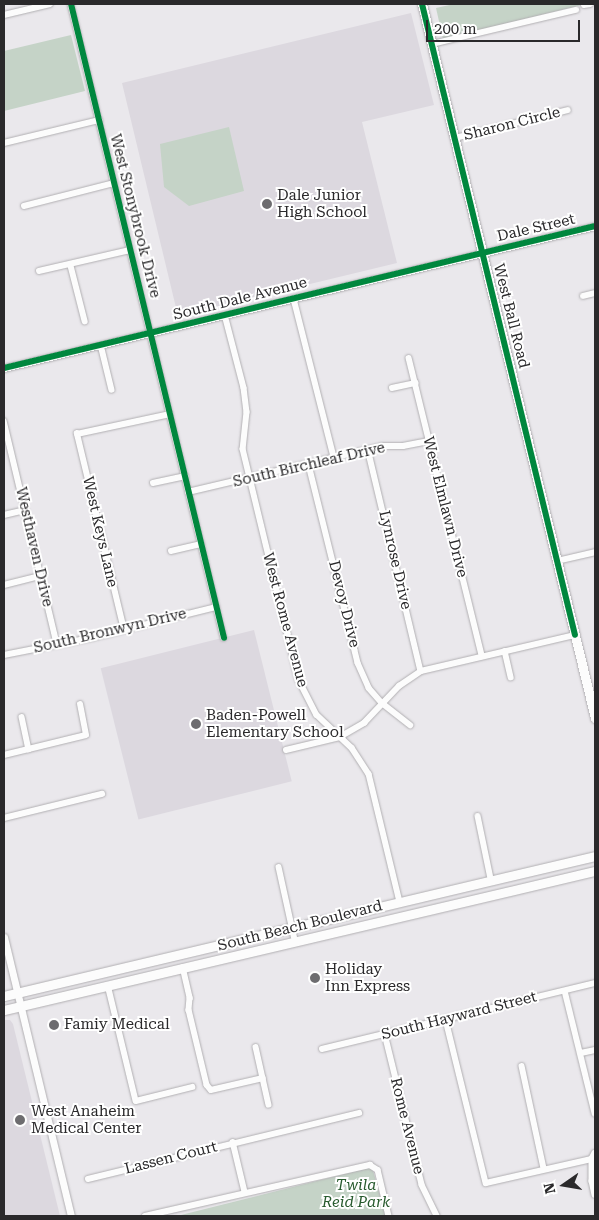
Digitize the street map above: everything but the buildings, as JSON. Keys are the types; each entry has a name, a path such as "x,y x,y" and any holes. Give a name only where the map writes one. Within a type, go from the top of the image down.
{"main road":[{"name":"West Ball Road","path":"422,4 595,718"},
{"name":"South Beach Boulevard","path":"4,996 292,929 491,879 595,856"},
{"name":"South Beach Boulevard","path":"4,1010 295,940 595,871"}],"street":[{"path":"4,15 50,4"},
{"name":"West Stonybrook Drive","path":"71,4 224,638"},
{"path":"432,44 576,10"},
{"name":"Sharon Circle","path":"455,138 568,110"},
{"path":"4,143 99,120"},
{"path":"24,206 114,183"},
{"name":"Dale Street","path":"483,253 595,226"},
{"path":"40,271 71,266 130,250"},
{"name":"South Dale Avenue","path":"4,368 483,253"},
{"path":"71,266 85,321"},
{"path":"583,296 595,293"},
{"path":"294,299 334,457"},
{"name":"West Rome Avenue","path":"225,315 244,388 247,412 243,449 299,680 317,715 352,748 369,774 400,902"},
{"path":"101,345 112,390"},
{"name":"West Elmlawn Drive","path":"409,358 482,656"},
{"path":"392,388 415,383"},
{"name":"West Keys Lane","path":"124,630 77,434 170,414"},
{"name":"Westhaven Drive","path":"4,421 7,445 25,510 57,643"},
{"name":"South Birchleaf Drive","path":"188,492 309,465 368,449 429,441"},
{"name":"Lynrose Drive","path":"368,449 421,671"},
{"name":"Devoy Drive","path":"309,465 358,663 368,688 382,703 410,725"},
{"path":"152,483 185,476"},
{"path":"4,514 25,510"},
{"path":"171,551 201,544"},
{"path":"557,561 595,552"},
{"path":"4,585 41,576"},
{"name":"South Bronwyn Drive","path":"4,656 124,630 216,607"},
{"path":"286,750 340,737 364,723 399,686 421,671 575,635"},
{"path":"505,651 511,677"},
{"path":"4,755 86,735 80,705"},
{"path":"22,717 29,749"},
{"path":"4,818 102,794"},
{"path":"478,816 491,879"},
{"path":"279,867 295,940"},
{"path":"4,937 71,1216"},
{"path":"183,967 190,998 189,1010 207,1085 211,1090 263,1078"},
{"name":"South Hayward Street","path":"322,1049 595,983"},
{"path":"108,985 136,1101 192,1087"},
{"path":"565,991 582,1053 595,1113"},
{"path":"446,1020 486,1183 592,1159"},
{"name":"Rome Avenue","path":"385,1034 422,1185 437,1216"},
{"path":"256,1047 270,1105"},
{"path":"582,1053 595,1050"},
{"path":"522,1066 544,1169"},
{"path":"233,1142 360,1113"},
{"name":"Lassen Court","path":"88,1179 233,1142 245,1192"},
{"path":"595,1153 592,1159 592,1181 595,1195"},
{"path":"145,1216 370,1165 378,1170 389,1216"}],"shaded area":[{"name":"Dale Junior High School","path":"411,13 434,105 362,122 397,263 178,316 122,83"},
{"name":"Baden-Powell Elementary School","path":"254,630 292,781 138,820 101,668"},
{"name":"West Anaheim Medical Center","path":"4,1020 10,1020 13,1024 60,1216 4,1216"}],"green space":[{"path":"454,4 582,5 443,39 436,8"},
{"path":"71,35 85,91 4,111 4,51"},
{"path":"229,127 244,191 189,206 164,187 160,144"},
{"name":"Twila Reid Park","path":"372,1167 386,1216 177,1216"}],"cycle path":[{"path":"71,4 224,638"},
{"path":"422,4 575,635"},
{"path":"4,368 595,226"}],"place":[{"name":"Dale Junior High School","path":"267,204"},
{"name":"Baden-Powell Elementary School","path":"196,724"},
{"name":"Holiday Inn Express","path":"315,978"},
{"name":"Famiy Medical","path":"54,1025"},
{"name":"West Anaheim Medical Center","path":"20,1120"}]}
